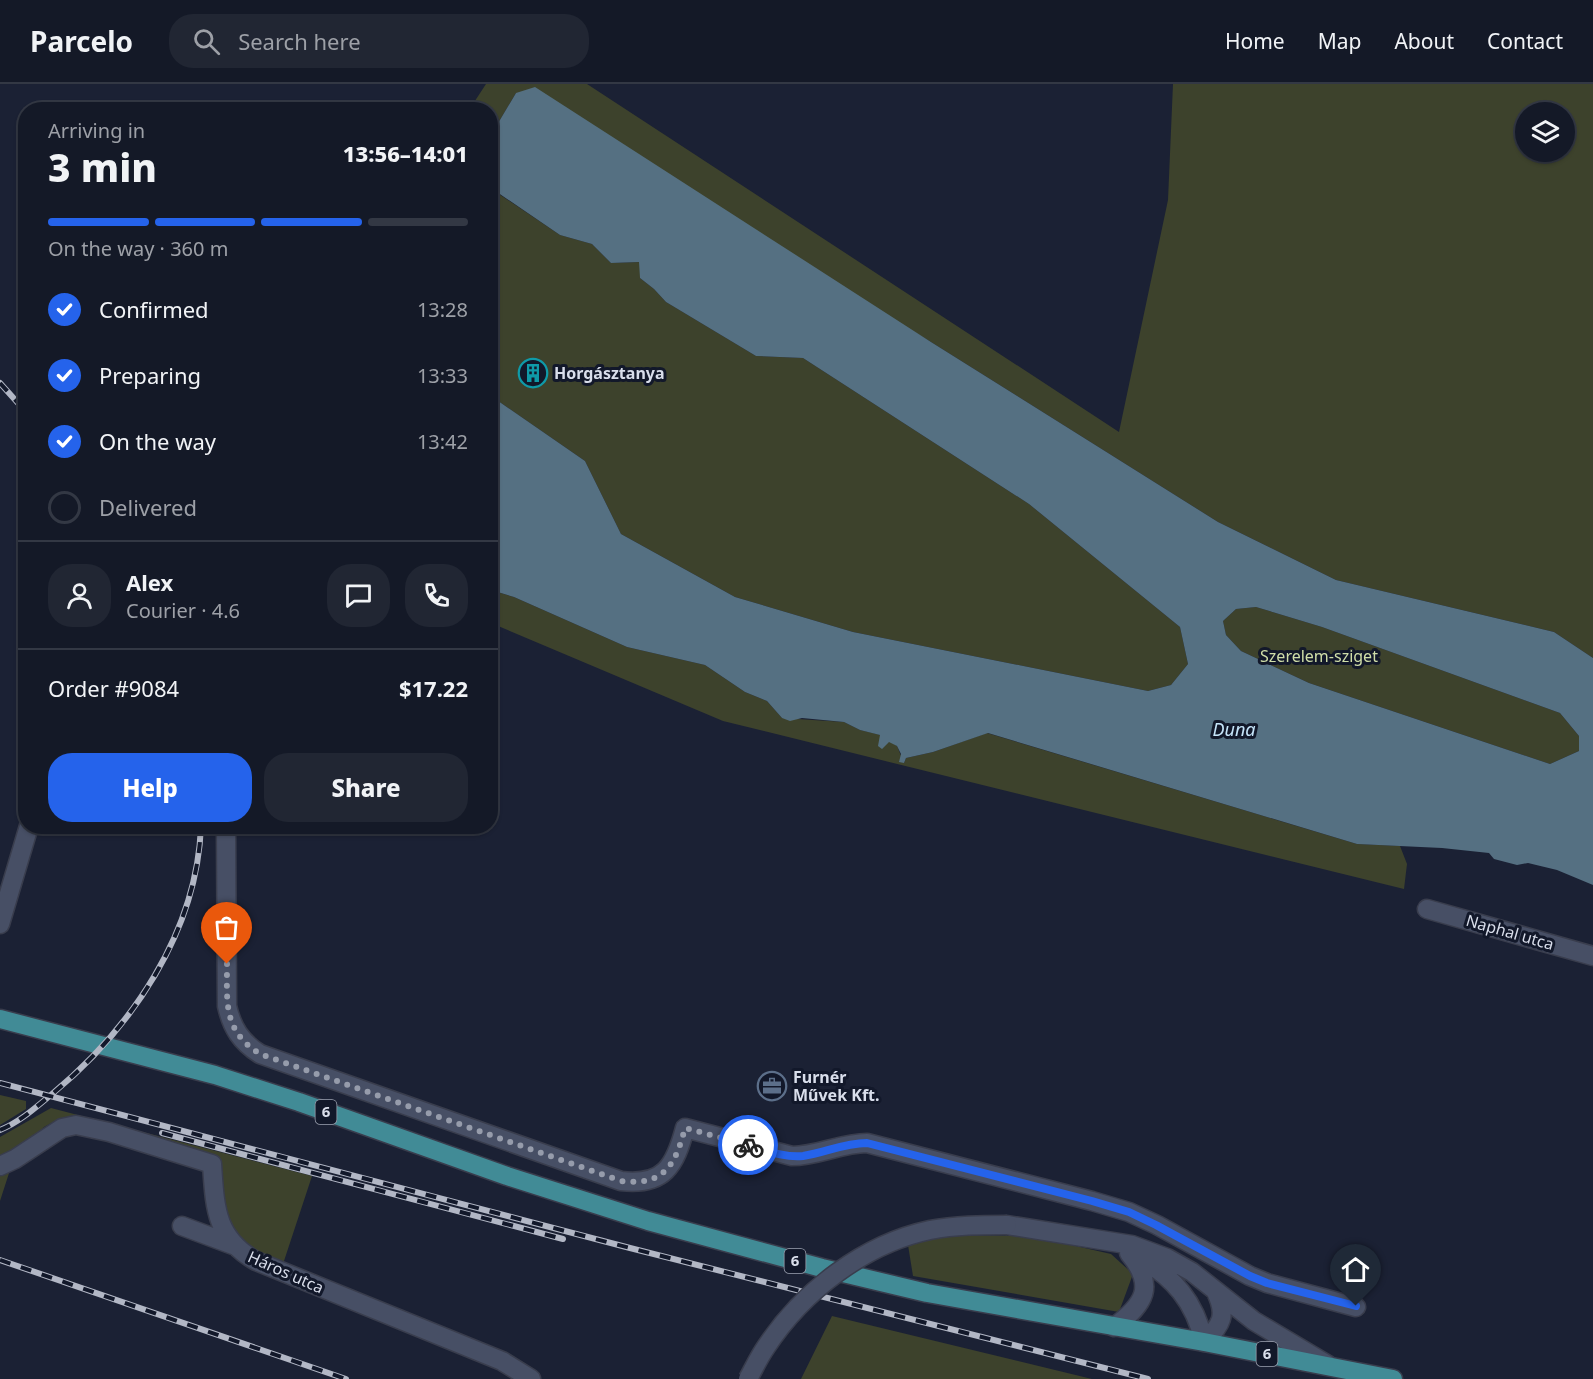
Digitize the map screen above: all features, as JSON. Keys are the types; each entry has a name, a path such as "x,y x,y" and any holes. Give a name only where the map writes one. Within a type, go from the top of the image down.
{"main road":[{"name":"6","path":"0,1019 215,1075 299,1102 507,1176 658,1224 822,1268 927,1293 1204,1342 1393,1379"}],"street":[{"path":"1,921 27,834"},
{"path":"226,834 227,1006 230,1021 237,1034 248,1047 260,1054 621,1181 651,1180 663,1173 677,1155 685,1128 792,1156 805,1156 850,1143 867,1143 1129,1212 1250,1276 1267,1283 1356,1306"},
{"name":"Naphal utca","path":"1427,909 1593,956"},
{"name":"Háros utca","path":"0,1166 22,1155 62,1128 76,1125 109,1132 213,1164 220,1222 233,1245 256,1262 502,1361 531,1379"},
{"path":"748,1379 766,1347 792,1314 821,1285 855,1260 897,1239 929,1230 966,1225 1007,1225 1132,1245 1167,1258 1192,1272 1254,1321 1330,1366"},
{"path":"182,1226 233,1245"},
{"path":"1095,1240 1128,1252 1155,1266 1179,1287 1199,1320 1204,1342 1216,1331 1221,1321 1221,1302 1215,1290"},
{"path":"1114,1327 1131,1315 1141,1301 1145,1289 1145,1279 1139,1266 1128,1252"}],"green space":[{"path":"486,84 587,84 1119,432 1168,200 1173,84 1593,84 1593,658 1554,632 1336,580 1218,522 931,342 516,93 498,123 498,102 474,102"},
{"path":"498,193 560,235 592,244 611,263 640,262 640,278 666,302 756,356 803,358 1029,504 1180,627 1188,664 1171,685 1148,691 853,632 735,597 621,534 585,461 498,401"},
{"path":"498,592 514,597 627,647 705,665 745,692 767,701 782,718 844,722 860,730 881,735 897,746 904,763 906,758 933,752 987,733 1357,844 1400,846 1407,864 1404,889 723,721 498,626"},
{"name":"Szerelem-sziget","path":"1256,607 1322,627 1560,713 1579,736 1579,751 1550,764 1309,683 1241,651 1226,635 1223,621 1236,609"},
{"path":"0,1095 26,1101 26,1109 0,1125"},
{"path":"51,1108 312,1176 283,1264 258,1255 231,1231 218,1168 75,1119 55,1121 44,1127 26,1146 11,1167 0,1201 0,1137"},
{"path":"939,1235 1032,1236 1111,1254 1133,1274 1119,1312 913,1276 908,1245"},
{"path":"832,1316 1092,1379 801,1379"}],"water":[{"name":"Duna","path":"535,87 931,342 1218,522 1336,580 1554,632 1593,658 1593,885 1557,870 1528,863 1517,865 1494,859 1489,853 1357,844 988,733 933,752 906,758 904,763 899,762 901,754 897,746 889,742 882,749 878,746 880,735 860,730 844,722 802,718 790,721 782,718 767,701 745,692 705,665 627,647 498,592 498,401 585,461 621,534 735,597 853,632 1148,691 1171,685 1188,664 1180,627 1029,504 803,358 756,356 666,302 640,278 639,262 611,263 592,244 560,235 498,193 498,123 516,93","holes":["1256,607 1322,627 1560,713 1579,736 1579,751 1550,764 1309,683 1241,651 1226,635 1223,621 1236,609"]}],"railway":[{"path":"0,383 18,403"},
{"path":"0,1130 28,1114 81,1068 133,1008 155,975 173,940 187,903 197,865 200,834"},
{"path":"0,1083 630,1248 1148,1379"},
{"path":"162,1133 563,1239"},
{"path":"0,1260 346,1379"}],"way so far":[{"path":"227,964 227,1006 230,1021 248,1047 260,1054 516,1145 621,1181 636,1182 651,1180 671,1166 679,1152 685,1128 748,1145"}],"place":[{"name":"Horgásztanya","path":"533,373"},
{"name":"Furnér Művek Kft.","path":"772,1086"}],"route":[{"path":"748,1145 771,1152 805,1156 850,1143 867,1143 1092,1201 1129,1212 1267,1283 1356,1306"}]}
